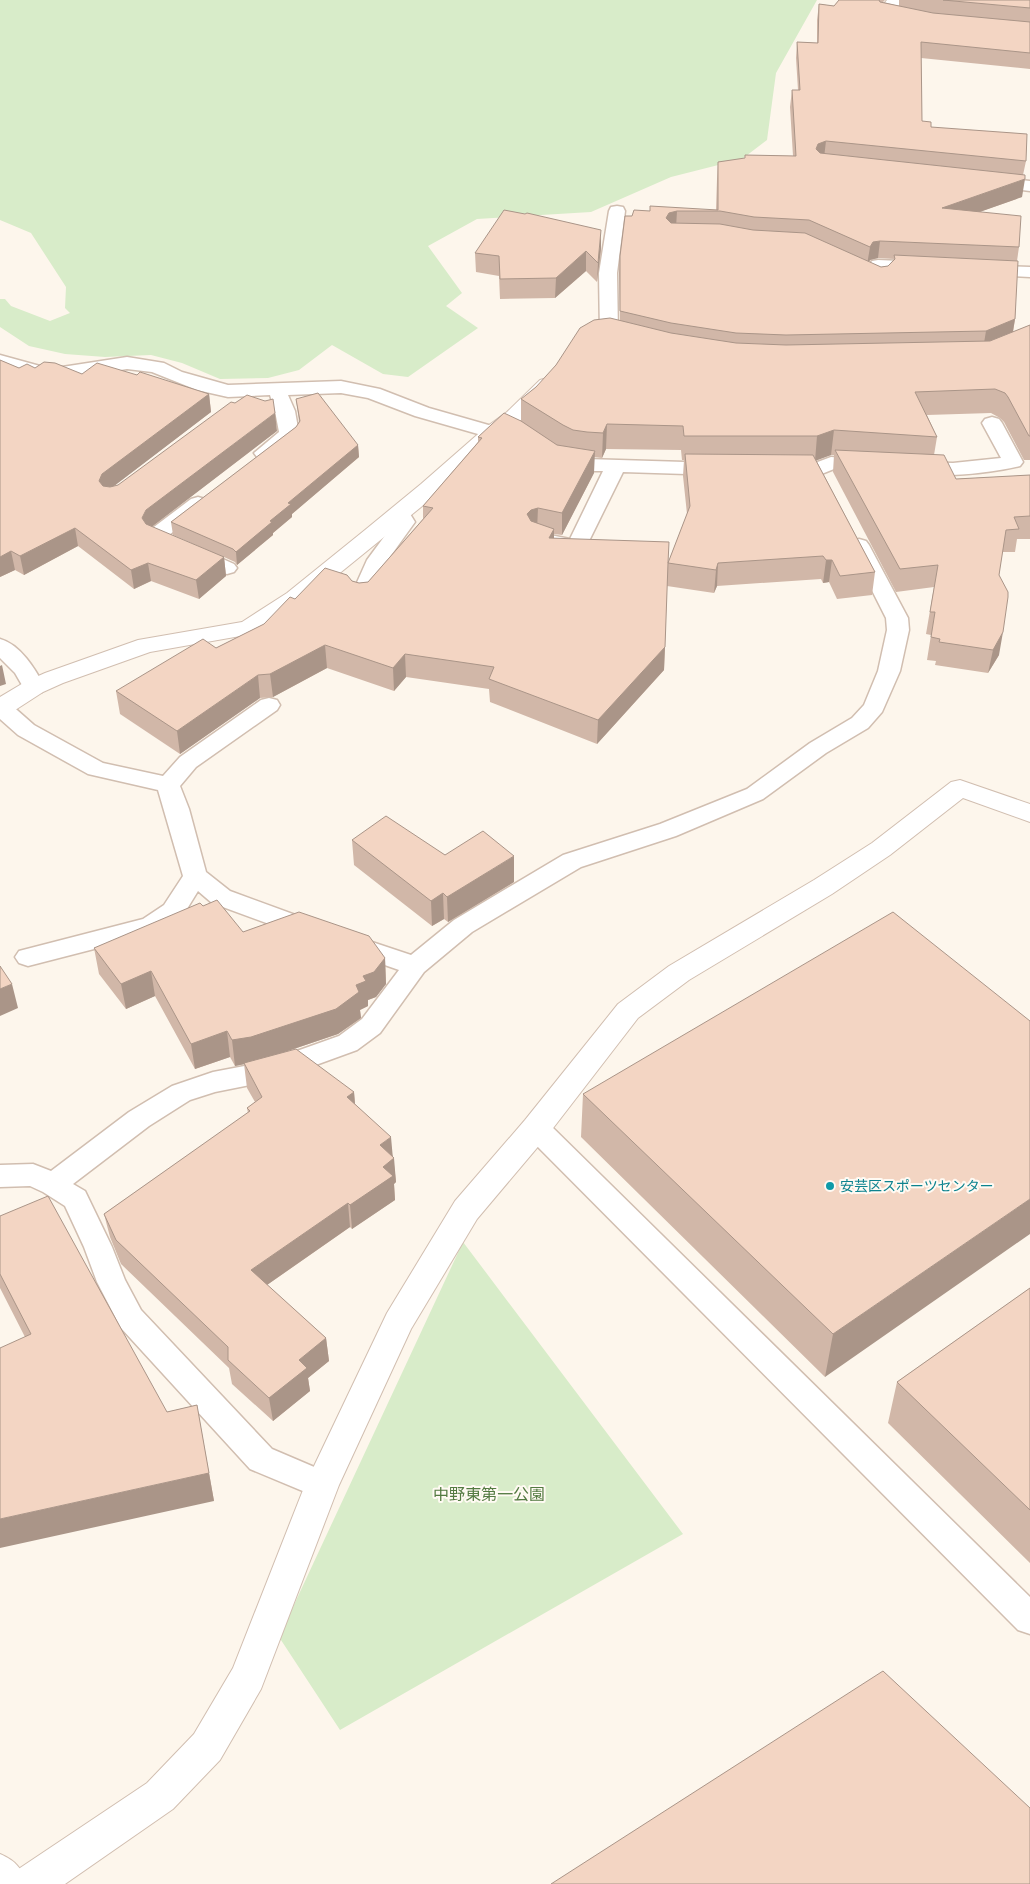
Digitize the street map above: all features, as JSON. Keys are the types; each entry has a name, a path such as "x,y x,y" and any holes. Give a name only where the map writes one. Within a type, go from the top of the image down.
{"street":[{"path":"895,0 885,13 931,22"},
{"path":"0,708 34,687 104,658 146,645 249,628 294,598 505,430 548,384 556,369"},
{"path":"31,1884 160,1796 207,1747 248,1676 322,1485 394,1331 408,1306 466,1210 536,1128 628,1012 679,973 823,887 881,849 960,788 1030,813"},
{"path":"0,1874 8,1884"}],"lane":[{"path":"971,180 1030,186"},
{"path":"608,336 608,273 617,210"},
{"path":"849,264 878,278 882,275 878,264 944,268"},
{"path":"963,269 1030,272"},
{"path":"0,361 39,372 62,373 127,363 157,367 175,376 204,386 228,391 251,392 341,387 373,393 422,412 505,430"},
{"path":"250,464 289,434 285,411 277,390"},
{"path":"234,408 251,392"},
{"path":"772,470 823,478 831,463 953,470 1012,462 992,423"},
{"path":"550,450 564,461 586,465 735,470"},
{"path":"538,538 568,546 578,543 616,466"},
{"path":"211,494 157,534 156,537 226,568"},
{"path":"361,598 377,560 404,522 400,513"},
{"path":"53,1184 139,1119 181,1093 213,1082 255,1074 302,1060 348,1043 370,1026 415,966 463,926 572,861 668,830 755,794 818,748 860,723 874,706 889,671 898,624 897,618 846,522"},
{"path":"0,646 24,669 34,687"},
{"path":"168,785 188,762 269,705"},
{"path":"0,708 26,730 96,770 114,775 145,778 168,785"},
{"path":"168,785 177,809 195,876 221,897 415,966"},
{"path":"28,957 150,926 172,911 195,876"},
{"path":"536,1128 1030,1619"},
{"path":"0,1176 33,1175 53,1184 75,1199 98,1247 111,1282 132,1319 261,1459 322,1485"}],"green space":[{"path":"0,0 817,0 776,73 767,140 742,159 671,177 591,212 477,219 428,246 462,293 446,306 478,328 408,377 383,374 332,345 299,370 268,378 220,379 182,363 151,355 105,357 65,354 29,346 0,327 0,299 5,299 11,306 50,321 70,313 65,308 66,287 31,233 0,220"},
{"name":"中野東第一公園","path":"463,1242 683,1534 340,1730 279,1637"}],"building":[{"path":"839,0 879,0 880,2 933,13 1030,22 1030,53 921,42 922,121 931,122 931,127 1027,134 1026,161 826,141 818,144 816,149 820,153 1025,175 1025,179 942,208 1021,216 1019,247 880,241 873,242 870,247 809,220 754,217 720,211 677,211 669,213 666,218 671,223 720,224 753,230 805,233 881,267 888,266 895,259 894,255 1018,261 1015,319 986,331 786,335 736,333 671,323 620,311 620,256 625,216 632,216 634,210 650,211 650,206 718,210 718,162 745,158 745,155 796,156 792,90 800,90 797,42 818,43 819,4 834,6"},
{"path":"943,0 1030,0 1030,8"},
{"path":"504,210 527,213 601,230 598,263 586,251 556,278 500,279 499,256 475,253"},
{"path":"610,318 671,333 736,343 786,345 990,341 1030,325 1030,436 1008,397 1005,393 995,389 915,392 937,437 834,430 817,436 684,436 683,426 607,424 603,433 587,432 573,430 563,425 521,399 536,387 556,365 580,328 594,320"},
{"path":"0,360 19,368 27,364 35,368 44,362 55,363 82,374 97,363 137,375 140,372 209,394 102,474 99,481 103,486 110,487 118,485 231,402 235,403 247,395 265,401 273,399 275,413 146,510 142,518 146,524 224,557 196,580 148,563 131,570 75,528 20,556 11,551 0,557"},
{"path":"318,393 358,445 288,503 291,504 270,521 272,522 236,552 171,522 296,427 300,421 296,399"},
{"path":"504,413 521,421 557,445 595,451 562,513 538,508 531,510 527,514 531,521 554,529 549,538 669,542 665,647 598,720 489,679 494,667 405,654 393,668 325,645 270,674 258,675 177,731 116,691 203,639 216,648 264,624 290,597 295,599 325,568 347,575 352,581 359,583 368,582 433,508 423,506 482,438 478,437"},
{"path":"835,450 944,455 956,479 1030,475 1030,516 1014,517 1019,529 1006,530 999,575 1008,592 1008,597 1003,632 993,650 939,642 940,639 931,637 935,612 930,612 938,565 900,569"},
{"path":"685,454 813,455 875,572 840,576 832,560 826,560 823,556 718,563 716,570 668,563 690,506"},
{"path":"386,816 445,855 483,831 514,856 447,897 443,893 431,901 352,840"},
{"path":"217,900 243,932 299,912 369,936 385,958 374,972 363,976 366,981 356,985 359,992 336,1009 251,1037 232,1040 227,1031 191,1044 151,971 121,984 94,948 200,903 203,906"},
{"name":"安芸区スポーツセンター","path":"893,912 1030,1021 1030,1199 833,1334 583,1094"},
{"path":"0,966 12,984 0,989"},
{"path":"296,1049 354,1092 347,1097 391,1137 380,1145 394,1158 383,1167 393,1176 350,1205 348,1203 251,1270 326,1338 299,1360 307,1368 269,1398 228,1360 228,1347 116,1240 104,1214 250,1111 247,1108 262,1097 244,1063"},
{"path":"48,1196 167,1412 197,1405 209,1473 0,1519 0,1348 31,1334 0,1274 0,1216"},
{"path":"1030,1288 1030,1510 897,1382"},
{"path":"883,1671 1030,1808 1030,1884 551,1884"}],"place":[{"name":"安芸区スポーツセンター","path":"830,1186"}]}
